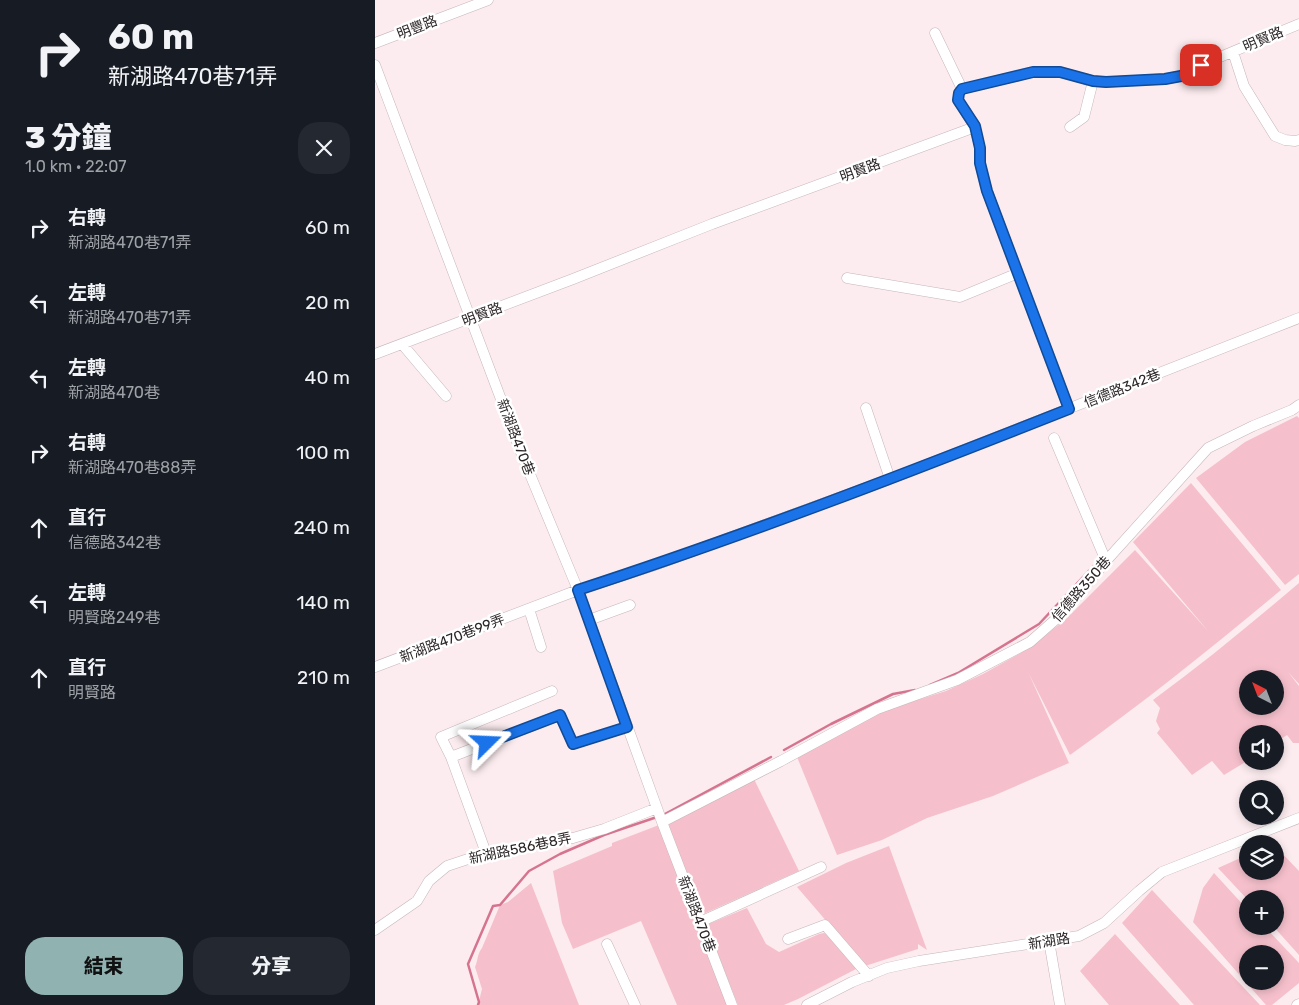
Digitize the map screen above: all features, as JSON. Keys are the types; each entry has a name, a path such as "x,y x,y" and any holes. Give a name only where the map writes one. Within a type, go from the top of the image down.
{"street":[{"name":"明豐路","path":"375,43 487,0"},
{"name":"明賢路","path":"962,89 1033,72 1060,72 1093,81 1106,82 1165,79 1181,76 1201,65 1299,24"},
{"path":"935,33 962,89 958,100 975,126 980,148 980,163 987,191 1069,409"},
{"path":"1233,52 1243,86 1275,136 1285,140 1299,140"},
{"name":"新湖路470巷","path":"375,65 522,455 578,590 662,822 732,1005"},
{"path":"1070,128 1084,117 1093,81"},
{"name":"明賢路","path":"375,354 975,126"},
{"path":"847,278 960,297 1017,272"},
{"name":"信德路342巷","path":"578,590 652,566 890,479 1299,318"},
{"path":"402,344 446,396"},
{"name":"信德路350巷","path":"662,822 877,709 957,680 1030,642 1063,614 1106,561 1208,448 1292,410 1299,405"},
{"path":"866,408 890,479"},
{"path":"1053,438 1106,561"},
{"name":"新湖路470巷99弄","path":"375,667 578,590"},
{"path":"589,620 630,605"},
{"path":"529,609 541,646"},
{"path":"486,852 441,736 553,691"},
{"path":"451,758 560,715 573,744 627,727"},
{"name":"新湖路586巷8弄","path":"375,930 417,901 429,881 447,866 486,852 573,838 604,829 657,808"},
{"name":"新湖路","path":"810,1004 852,982 887,968 919,961 1079,936 1104,923 1162,872 1299,818"},
{"path":"700,922 821,867"},
{"path":"788,939 825,925 869,976"},
{"path":"1049,940 1060,1005"},
{"path":"607,944 635,1005"}],"shaded area":[{"path":"1297,416 1299,418 1299,574 1285,585 1196,478 1245,442"},
{"path":"1191,483 1281,590 1230,633 1070,755 1029,674 1069,763 993,796 927,818 882,840 837,855 797,757 879,712 946,691 983,674 1019,654 1066,619 1135,550 1208,631 1133,542"},
{"path":"1299,583 1299,684 1288,672 1299,686 1299,743 1293,743 1287,735 1284,737 1284,725 1239,725 1239,766 1224,775 1212,761 1192,775 1157,733 1160,729 1156,721 1160,708 1153,700"},
{"path":"753,777 799,871 701,915 666,821"},
{"path":"659,825 727,1005 677,1005 641,921 573,949 562,923 553,871 612,846 612,843"},
{"path":"889,846 927,950 918,944 918,949 865,966 797,887 846,863"},
{"path":"1284,855 1299,871 1299,955 1281,935 1284,935 1284,890 1239,890 1218,868 1239,859 1239,880 1284,880"},
{"path":"1214,873 1239,900 1239,935 1273,935 1282,945 1239,945 1239,974 1193,922 1203,888"},
{"path":"531,883 579,1005 478,1005 482,989 475,967 479,953 500,905 508,902"},
{"path":"1152,890 1239,983 1239,990 1246,990 1260,1005 1194,1005 1122,923"},
{"path":"747,908 766,944 779,952 824,933 829,935 858,968 784,1005 738,1005 706,925"},
{"path":"1115,934 1180,1005 1109,1005 1080,971"},
{"path":"1284,947 1299,963 1299,983 1272,1005 1266,1005 1253,990 1284,990"}],"waterway":[{"path":"930,685 958,673 1039,624 1098,561"},
{"path":"784,750 831,724 893,694 915,690"},
{"path":"663,815 771,757"},
{"path":"478,1005 479,1002 468,964 493,906 500,905 529,871 560,854 604,835 657,817"}],"route":[{"path":"487,743 560,715 573,744 627,727 578,590 652,566 890,479 1069,409 987,191 980,163 980,148 975,126 958,100 959,93 962,89 1033,72 1060,72 1093,81 1106,82 1165,79 1181,76 1201,65"}]}
